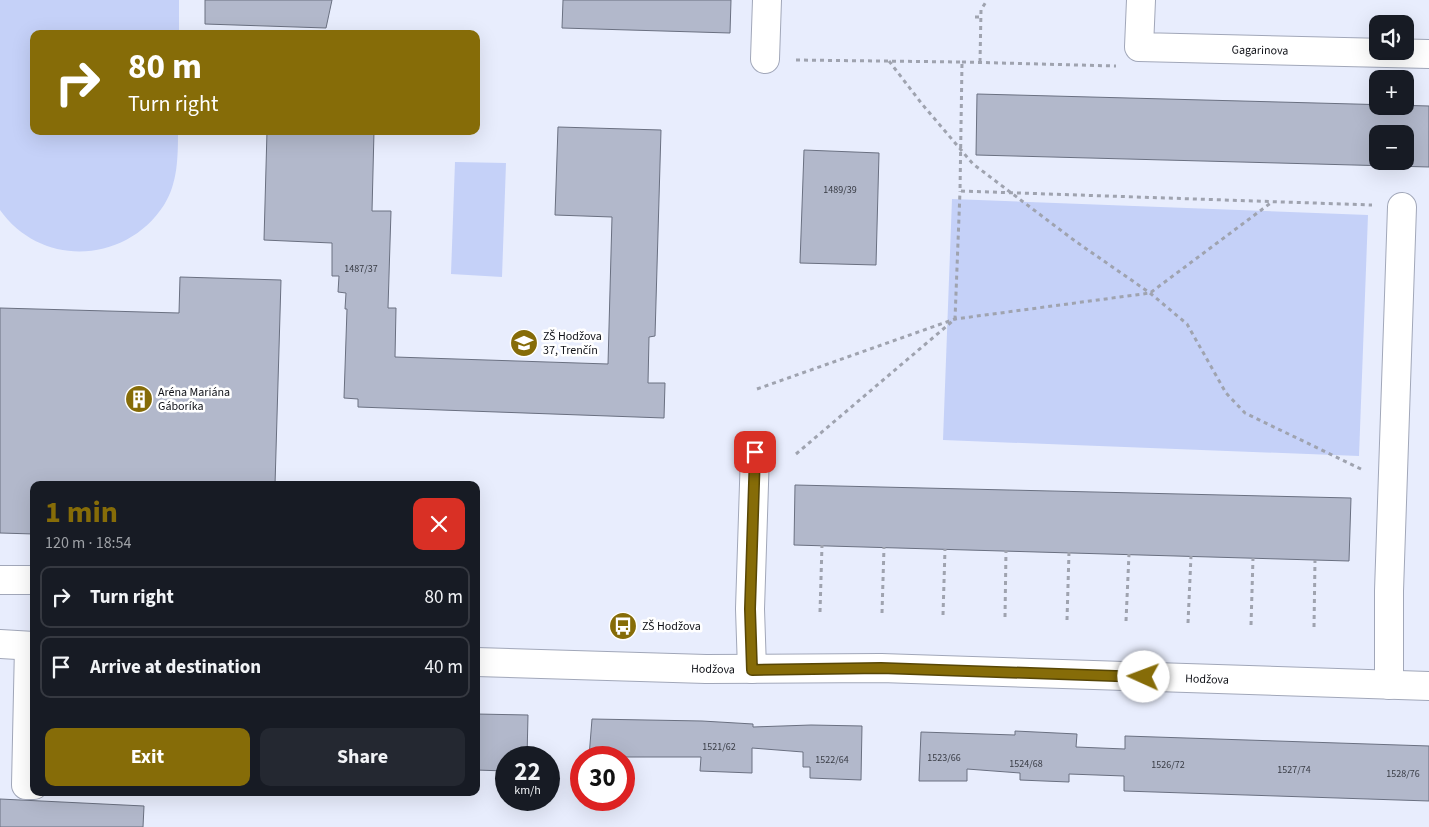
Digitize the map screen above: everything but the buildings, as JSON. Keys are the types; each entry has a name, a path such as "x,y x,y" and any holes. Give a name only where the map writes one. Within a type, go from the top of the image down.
{"street":[{"path":"765,59 767,0"},
{"name":"Gagarinova","path":"1141,0 1139,47 1429,54"},
{"path":"1389,685 1389,591 1402,206"},
{"path":"752,670 750,609 755,452"},
{"path":"0,580 30,580"},
{"path":"0,644 30,646"},
{"name":"Hodžova","path":"480,662 752,670 881,668 1429,686"},
{"path":"30,692 26,785 30,785"}],"path":[{"path":"980,62 980,17 981,10 987,0"},
{"path":"975,18 980,17"},
{"path":"765,59 962,62 960,190 954,319 796,454"},
{"path":"889,61 922,104 973,164 1075,241 1150,293 1187,324 1226,393 1245,413 1361,469"},
{"path":"960,190 1402,206"},
{"path":"757,389 954,319 1150,293 1272,202"},
{"path":"820,612 822,545"},
{"path":"882,614 884,547"},
{"path":"943,615 945,549"},
{"path":"1005,617 1006,550"},
{"path":"1067,620 1069,552"},
{"path":"1126,621 1128,554"},
{"path":"1188,623 1191,556"},
{"path":"1251,625 1253,558"},
{"path":"1314,627 1315,560"}],"shaded area":[{"path":"0,0 179,0 179,30 30,30 30,135 178,135 175,179 169,197 148,225 128,239 106,248 83,251 60,249 38,242 17,229 0,210"},
{"path":"455,162 506,163 502,277 451,274"},
{"path":"952,199 1368,215 1359,456 943,440"}],"place":[{"name":"ZŠ Hodžova 37, Trenčín","path":"524,343"},
{"name":"Aréna Mariána Gáboríka","path":"139,399"},
{"name":"ZŠ Hodžova","path":"623,626"}],"route":[{"path":"755,452 750,609 752,670 800,667 881,668 1144,677"}]}
